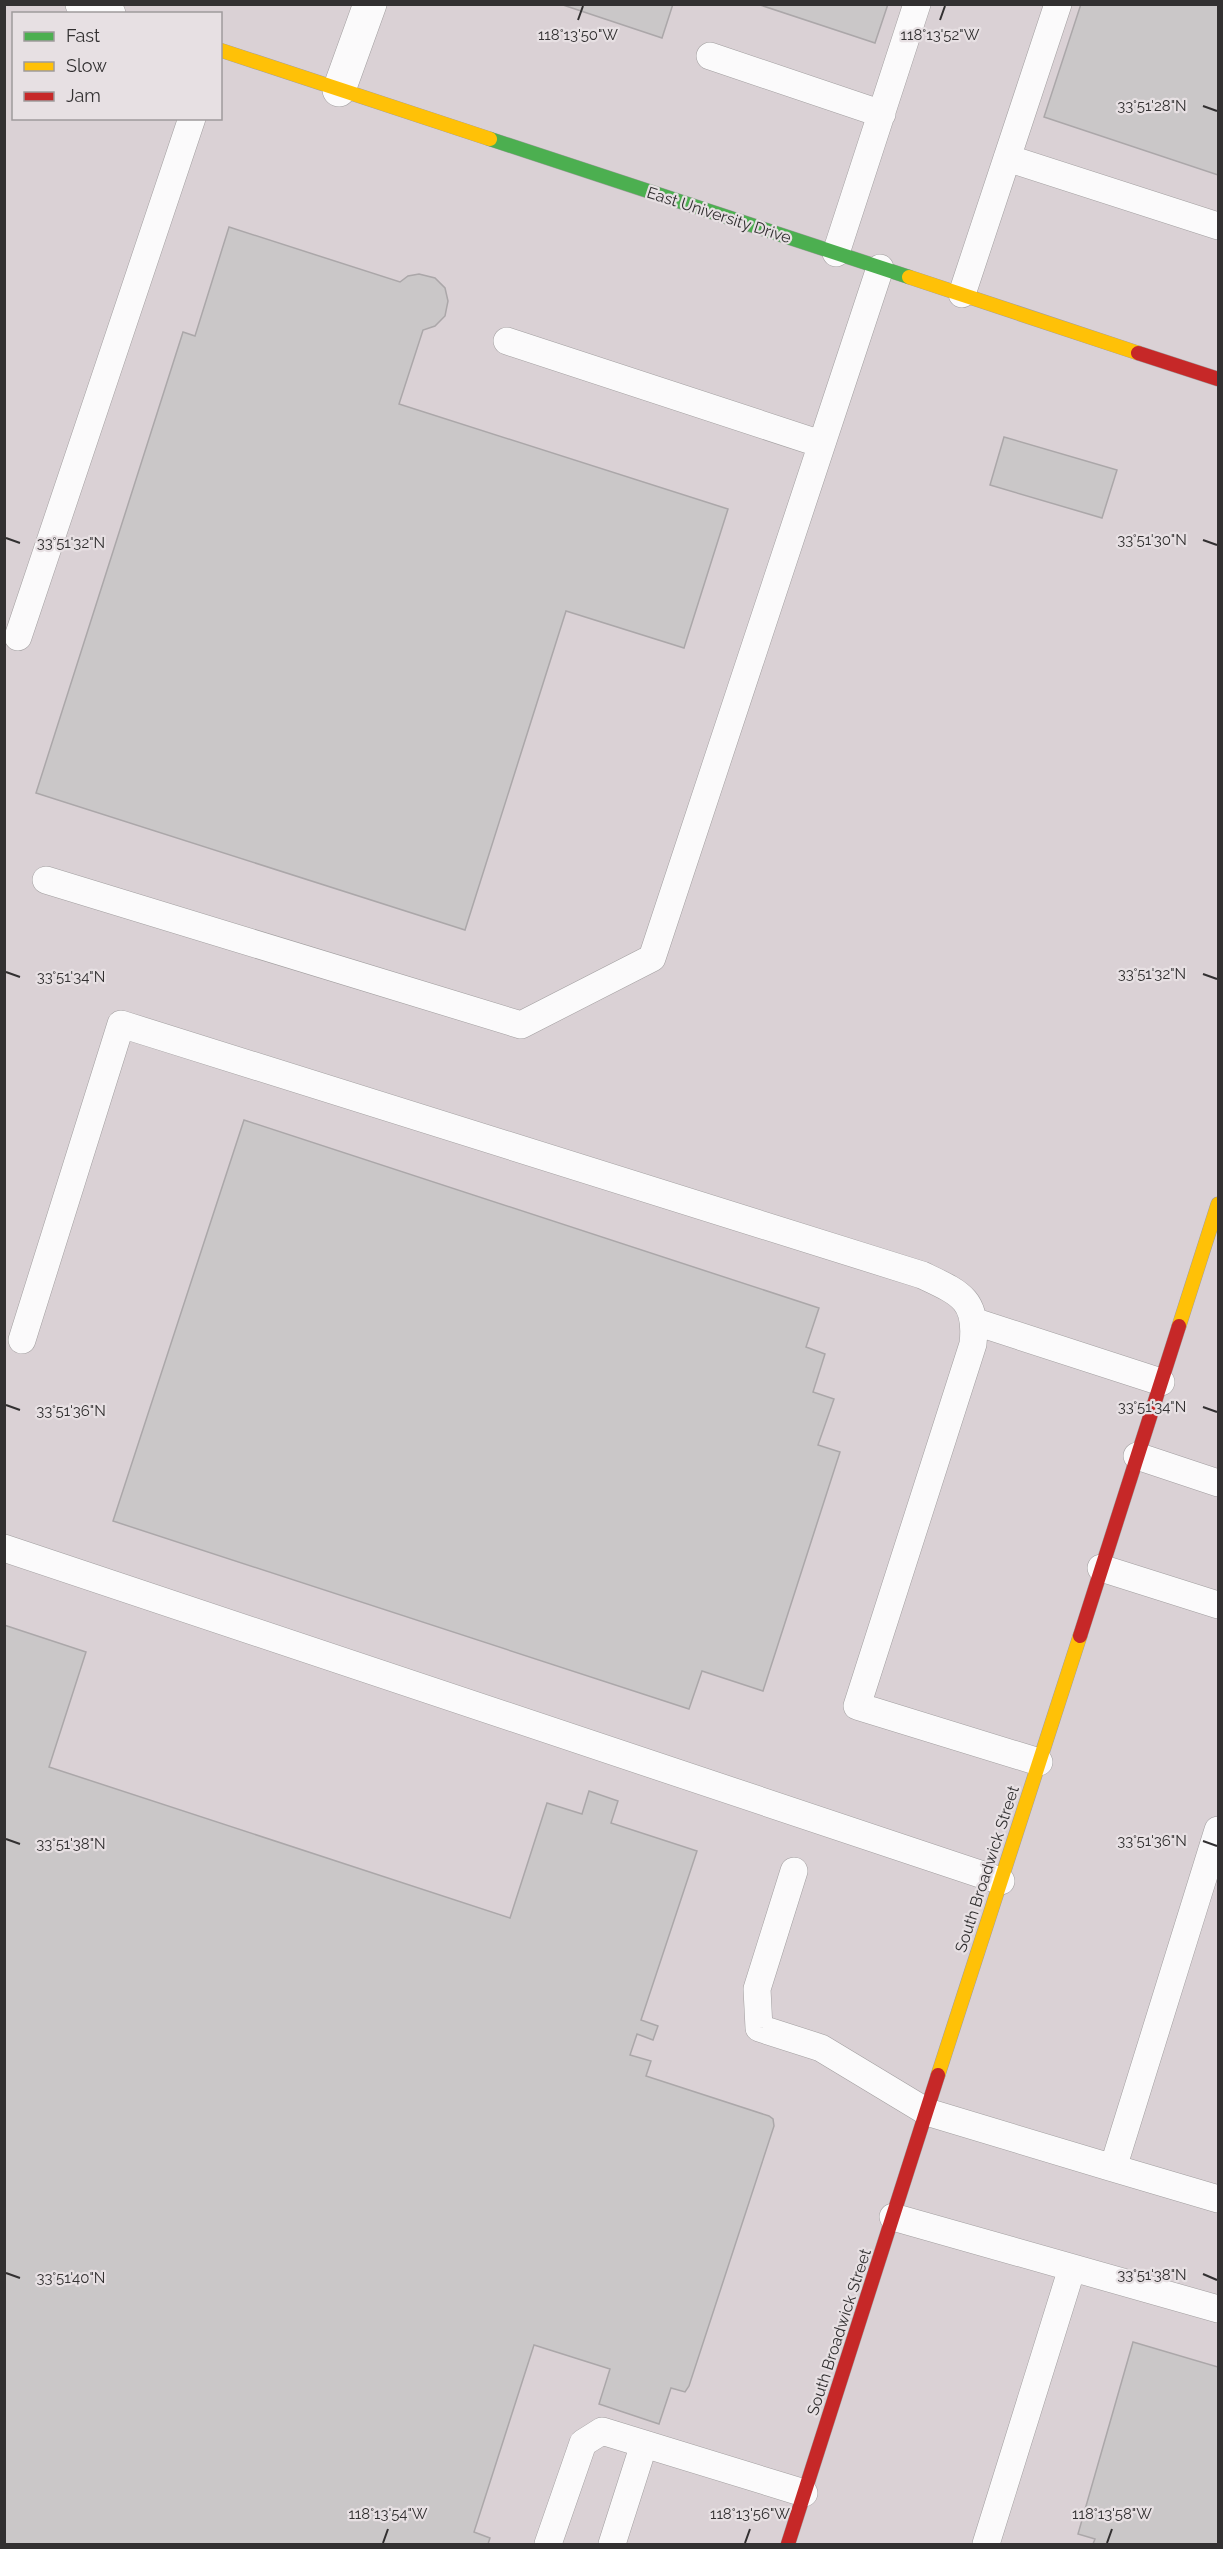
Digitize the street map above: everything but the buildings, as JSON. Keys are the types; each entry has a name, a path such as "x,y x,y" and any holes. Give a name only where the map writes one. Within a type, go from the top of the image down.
{"street":[{"path":"82,4 104,12"},
{"path":"339,90 370,4"},
{"name":"East University Drive","path":"222,51 1218,379"},
{"name":"South Broadwick Street","path":"788,2544 1218,1204"}],"lane":[{"path":"836,253 917,4"},
{"path":"962,294 1058,4"},
{"path":"710,56 882,114"},
{"path":"18,637 191,120"},
{"path":"1007,159 1218,226"},
{"path":"46,880 521,1025 652,958 880,268"},
{"path":"507,341 821,444"},
{"path":"22,1340 121,1024 922,1275 949,1288 966,1301 976,1322 973,1344 857,1706 1039,1762"},
{"path":"976,1322 1161,1382"},
{"path":"1137,1456 1218,1483"},
{"path":"4,1548 1001,1881"},
{"path":"1101,1568 1218,1605"},
{"path":"1113,2168 1218,1830"},
{"path":"794,1871 757,1989 759,2028 821,2048 927,2112 1218,2199"},
{"path":"893,2217 1218,2309"},
{"path":"986,2544 1072,2268"},
{"path":"548,2544 583,2443 602,2431 804,2493"},
{"path":"612,2544 644,2444"}],"shaded area":[{"path":"5,5 1218,5 1218,2544 5,2544"}],"traffic: fast":[{"path":"490,139 909,277"}],"traffic: slow":[{"path":"222,51 490,139"},
{"path":"909,277 1138,353"},
{"path":"1179,1326 1218,1204"},
{"path":"938,2075 1080,1636"}],"traffic: jam":[{"path":"1138,353 1218,379"},
{"path":"1080,1636 1179,1326"},
{"path":"788,2544 938,2075"}]}
